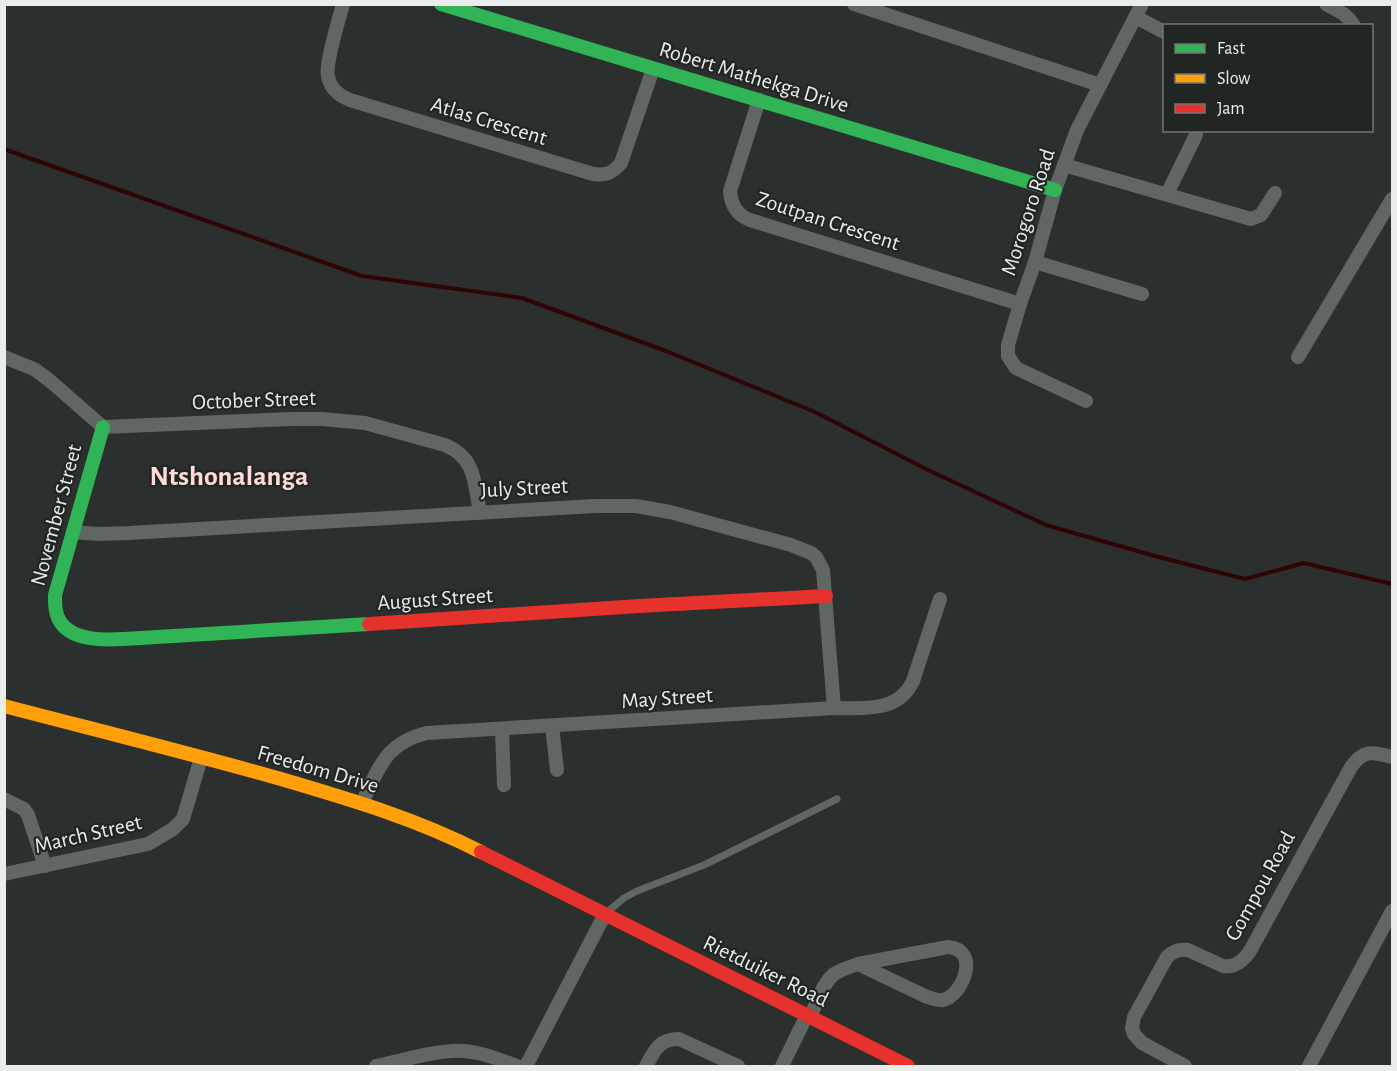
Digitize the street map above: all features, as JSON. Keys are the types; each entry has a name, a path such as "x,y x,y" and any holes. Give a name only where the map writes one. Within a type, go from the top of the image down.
{"street":[{"name":"Atlas Crescent","path":"343,4 327,70 330,83 339,94 350,100 599,176 608,174 621,163 653,69"},
{"name":"Robert Mathekga Drive","path":"441,4 1055,190"},
{"path":"854,4 1100,85"},
{"path":"1326,4 1346,16 1353,24"},
{"path":"1139,11 1163,31"},
{"name":"Morogoro Road","path":"1086,401 1016,368 1008,356 1008,345 1055,190 1077,130 1139,11"},
{"name":"Zoutpan Crescent","path":"759,100 730,191 731,202 741,216 1020,304"},
{"path":"1167,194 1196,135"},
{"path":"1064,165 1251,219 1261,215 1275,193"},
{"path":"1298,357 1392,199"},
{"path":"1035,262 1142,294"},
{"path":"4,357 34,369 103,427"},
{"name":"October Street","path":"103,427 291,419 344,420 365,423 445,445 462,455 472,473 480,512"},
{"name":"November Street","path":"57,615 55,596 103,427"},
{"name":"July Street","path":"73,532 129,533 607,506 636,506 670,512 791,545 811,553 820,563 826,596 834,708"},
{"name":"August Street","path":"57,615 67,629 75,634 92,639 115,640 826,596"},
{"name":"May Street","path":"362,803 383,760 398,745 427,733 884,706 902,697 909,690 940,598"},
{"name":"Freedom Drive","path":"4,706 241,768 396,814 443,833 605,914"},
{"path":"552,726 557,770"},
{"path":"502,730 504,785"},
{"name":"Gompou Road","path":"1185,1066 1142,1043 1132,1028 1134,1017 1167,957 1171,953 1188,950 1223,966 1229,967 1241,962 1250,951 1351,767 1360,757 1369,753 1392,757"},
{"name":"March Street","path":"4,874 148,843 173,830 183,819 201,759"},
{"path":"4,799 24,809 28,815 45,866"},
{"path":"1309,1066 1392,912"},
{"path":"526,1066 605,914"},
{"name":"Rietduiker Road","path":"605,914 908,1066"},
{"path":"782,1066 823,988 834,974 858,964 948,947 959,950 966,957 967,962 965,973 957,990 946,999 940,1000 925,996 858,964"},
{"path":"646,1066 660,1044 680,1039 738,1066"},
{"path":"376,1066 462,1050 517,1066"}],"lane":[{"path":"605,914 624,898 637,891 704,865 837,799"}],"waterway":[{"path":"4,149 362,276 522,298 666,351 815,412 930,471 1046,525 1245,579 1304,563 1392,584"}],"traffic: fast":[{"path":"441,4 1055,190"},
{"path":"103,427 55,595 58,617 67,629 90,638 116,639 369,624"}],"traffic: slow":[{"path":"4,706 332,794 432,829 481,852"}],"traffic: jam":[{"path":"369,624 826,596"},
{"path":"481,852 908,1066"}],"district":[{"name":"Ntshonalanga","path":"229,477"}]}
